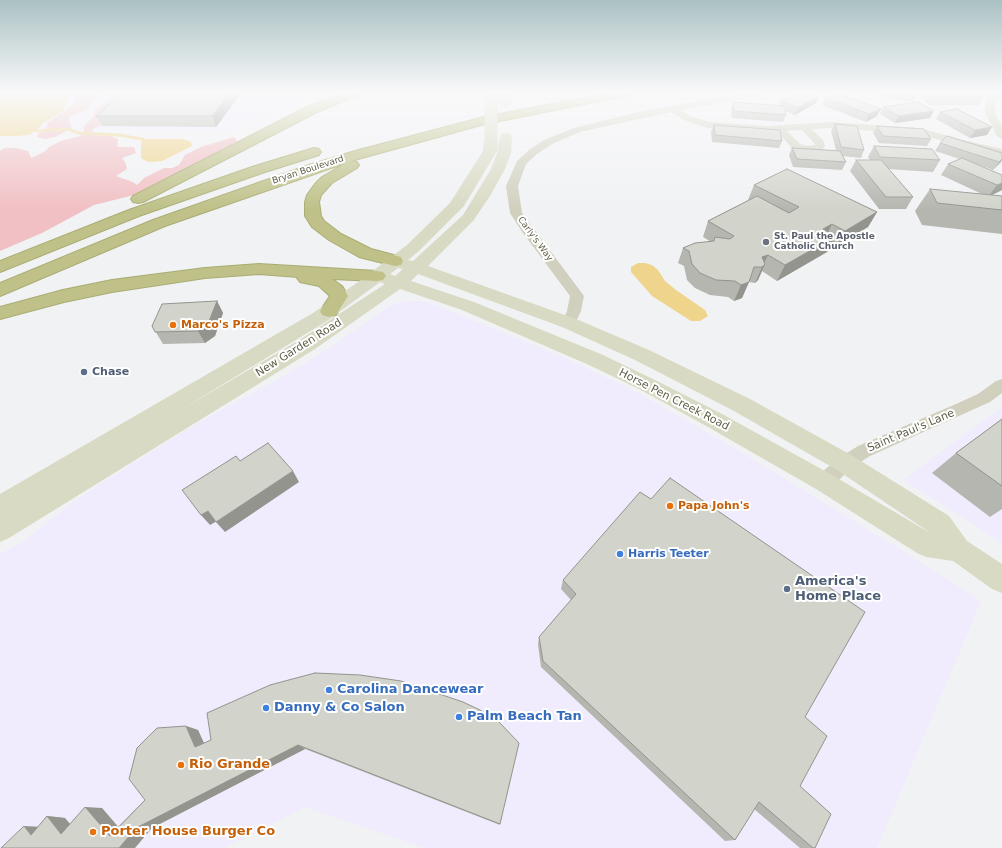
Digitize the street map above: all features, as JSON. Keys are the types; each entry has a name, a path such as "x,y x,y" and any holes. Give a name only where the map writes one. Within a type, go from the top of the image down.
{"highway":[{"path":"0,261 123,206 199,169 270,132"},
{"name":"Bryan Boulevard","path":"0,290 103,246 271,182 367,152 444,132"},
{"path":"395,262 365,253 335,237 318,224 313,216 312,208 314,195 327,180 354,164 385,152 450,132"},
{"name":"Bryan Boulevard","path":"0,267 134,213 257,170 324,149"},
{"path":"0,313 63,296 152,279 253,270 377,276"},
{"path":"274,270 290,276 325,282 333,287 339,296 329,310"}],"main road":[{"name":"New Garden Road","path":"0,506 329,310 377,276 413,248 456,206 490,151 491,132"},
{"name":"New Garden Road","path":"0,530 308,344 375,300 417,268 468,218 483,196 498,169 504,153 506,132"},
{"name":"Horse Pen Creek Road","path":"395,262 417,268 569,323 642,355 742,404 845,463 940,524 958,550 1002,580"},
{"name":"Horse Pen Creek Road","path":"377,276 468,306 584,355 696,410 824,482 926,545 958,550"},
{"path":"584,355 631,365 665,379 690,379"},
{"path":"696,410 708,404 742,404"}],"street":[{"name":"Carly's Way","path":"569,323 574,311 577,296 527,230 516,213 512,186 521,163 533,152 548,142 573,132"},
{"path":"782,132 796,146 806,149 818,148 820,146 819,142 809,132"},
{"path":"922,132 1002,152"},
{"name":"Saint Paul's Lane","path":"824,482 845,463 864,451 914,428 968,406 984,398 1002,385"}],"shaded area":[{"path":"0,132 35,132 28,135 0,136"},
{"path":"42,132 65,132 55,137 45,139 37,137 38,134"},
{"path":"84,132 92,132 90,135 110,136 118,139 117,147 134,147 136,153 122,158 127,169 116,176 137,185 144,178 164,168 172,168 179,165 185,155 201,147 234,137 237,141 216,155 138,194 94,205 42,233 0,251 0,151 4,148 16,148 28,151 31,158 61,141 80,136"},
{"path":"143,139 183,139 191,142 192,146 162,161 148,162 141,158 141,142"},
{"path":"638,263 652,265 658,270 665,281 705,310 708,316 700,321 691,321 652,296 631,272 631,267"},
{"path":"420,301 435,305 563,357 638,393 731,446 900,549 981,601 877,848 424,848 305,807 225,848 0,848 0,554 24,541 68,506 95,487 199,422 286,375 332,346 388,307 398,303"},
{"path":"1002,407 1002,543 903,480"}],"building":[{"path":"715,132 780,132 782,141 715,135"},
{"path":"837,132 859,132 864,150 841,147"},
{"path":"880,132 926,132 931,139 883,136"},
{"path":"947,136 1002,153 1002,159 999,162 940,143"},
{"path":"874,146 932,149 940,160 880,157"},
{"path":"792,148 840,151 846,162 797,159"},
{"path":"962,158 1002,175 1002,183 997,185 948,164"},
{"path":"856,160 881,160 913,197 886,197"},
{"name":"St. Paul the Apostle Catholic Church","path":"787,169 877,212 845,231 832,224 823,229 836,236 785,265 768,255 762,257 765,264 762,267 754,267 749,282 741,285 735,281 716,280 700,273 692,264 689,251 683,248 695,243 714,241 715,237 730,239 734,236 708,221 757,196 789,213 799,207 754,185"},
{"path":"930,189 1002,196 1002,210 937,203"},
{"path":"217,301 208,324 198,331 155,332 152,326 162,304"},
{"path":"1002,419 1002,486 956,453"},
{"path":"268,443 293,471 216,522 208,511 201,515 182,490 236,456 240,461"},
{"path":"670,478 865,612 805,717 827,736 800,786 831,814 815,848 813,848 759,802 735,840 543,661 539,637 576,594 563,580 640,492 651,499"},
{"path":"315,673 360,675 401,681 463,702 498,721 519,743 500,824 298,745 136,828 119,848 1,848 24,826 31,835 47,816 61,834 85,807 110,836 145,800 129,779 137,748 157,728 186,726 195,747 211,740 207,713 270,685"}],"waterway":[{"path":"75,132 118,135 143,139"}],"place":[{"name":"St. Paul the Apostle Catholic Church","path":"766,242"},
{"name":"Marco's Pizza","path":"173,325"},
{"name":"Chase","path":"84,372"},
{"name":"Papa John's","path":"670,506"},
{"name":"Harris Teeter","path":"620,554"},
{"name":"America's Home Place","path":"787,589"},
{"name":"Carolina Dancewear","path":"329,690"},
{"name":"Danny & Co Salon","path":"266,708"},
{"name":"Palm Beach Tan","path":"459,717"},
{"name":"Rio Grande","path":"181,765"},
{"name":"Porter House Burger Co","path":"93,832"}]}
